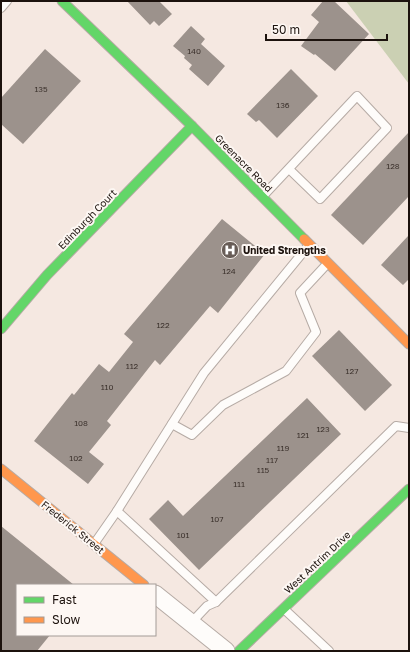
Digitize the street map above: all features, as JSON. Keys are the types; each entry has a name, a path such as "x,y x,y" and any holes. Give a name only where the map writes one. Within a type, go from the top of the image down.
{"street":[{"name":"Greenacre Road","path":"62,1 192,126 409,344"},
{"name":"Edinburgh Court","path":"1,329 47,275 192,126"},
{"name":"Frederick Street","path":"1,469 143,584"},
{"name":"West Antrim Drive","path":"239,651 409,489"},
{"path":"156,595 226,651"}],"lane":[{"path":"1,8 7,1"},
{"path":"262,197 357,96 387,128 320,199 289,169"},
{"path":"94,544 204,373 309,245"},
{"path":"172,424 192,434 223,405 286,371 316,332 300,293 328,264"},
{"path":"192,623 207,606 216,602 396,426 409,428"},
{"path":"117,510 216,602"},
{"path":"283,609 329,651"}],"green space":[{"path":"346,1 409,1 409,84"}],"building":[{"path":"127,1 159,1 172,14 159,26 154,21 150,25"},
{"path":"323,1 334,1 369,34 335,71 315,54 314,55 301,46 319,22 311,15"},
{"path":"191,26 205,39 201,44 225,66 208,86 189,69 192,65 184,58 185,56 173,46"},
{"path":"45,49 81,81 23,144 1,124 1,98"},
{"path":"291,69 318,96 277,138 259,120 256,122 247,114"},
{"path":"409,132 409,196 363,245 331,215"},
{"path":"222,219 265,254 218,313 210,306 160,365 155,360 107,421 111,425 89,452 104,464 88,484 34,441 72,393 74,395 99,364 109,372 133,342 124,334"},
{"path":"409,235 409,279 403,285 381,265"},
{"path":"339,330 392,385 365,411 312,356"},
{"path":"307,398 341,434 199,570 149,519 168,500 183,516"},
{"path":"1,526 73,584 16,584 16,636 49,636 37,651 1,651"}],"traffic: fast":[{"path":"62,1 192,126 304,239"},
{"path":"1,329 47,275 192,126"},
{"path":"239,651 409,489"}],"traffic: slow":[{"path":"304,239 409,344"},
{"path":"1,469 143,584"}],"place":[{"name":"United Strengths","path":"230,250"}]}
